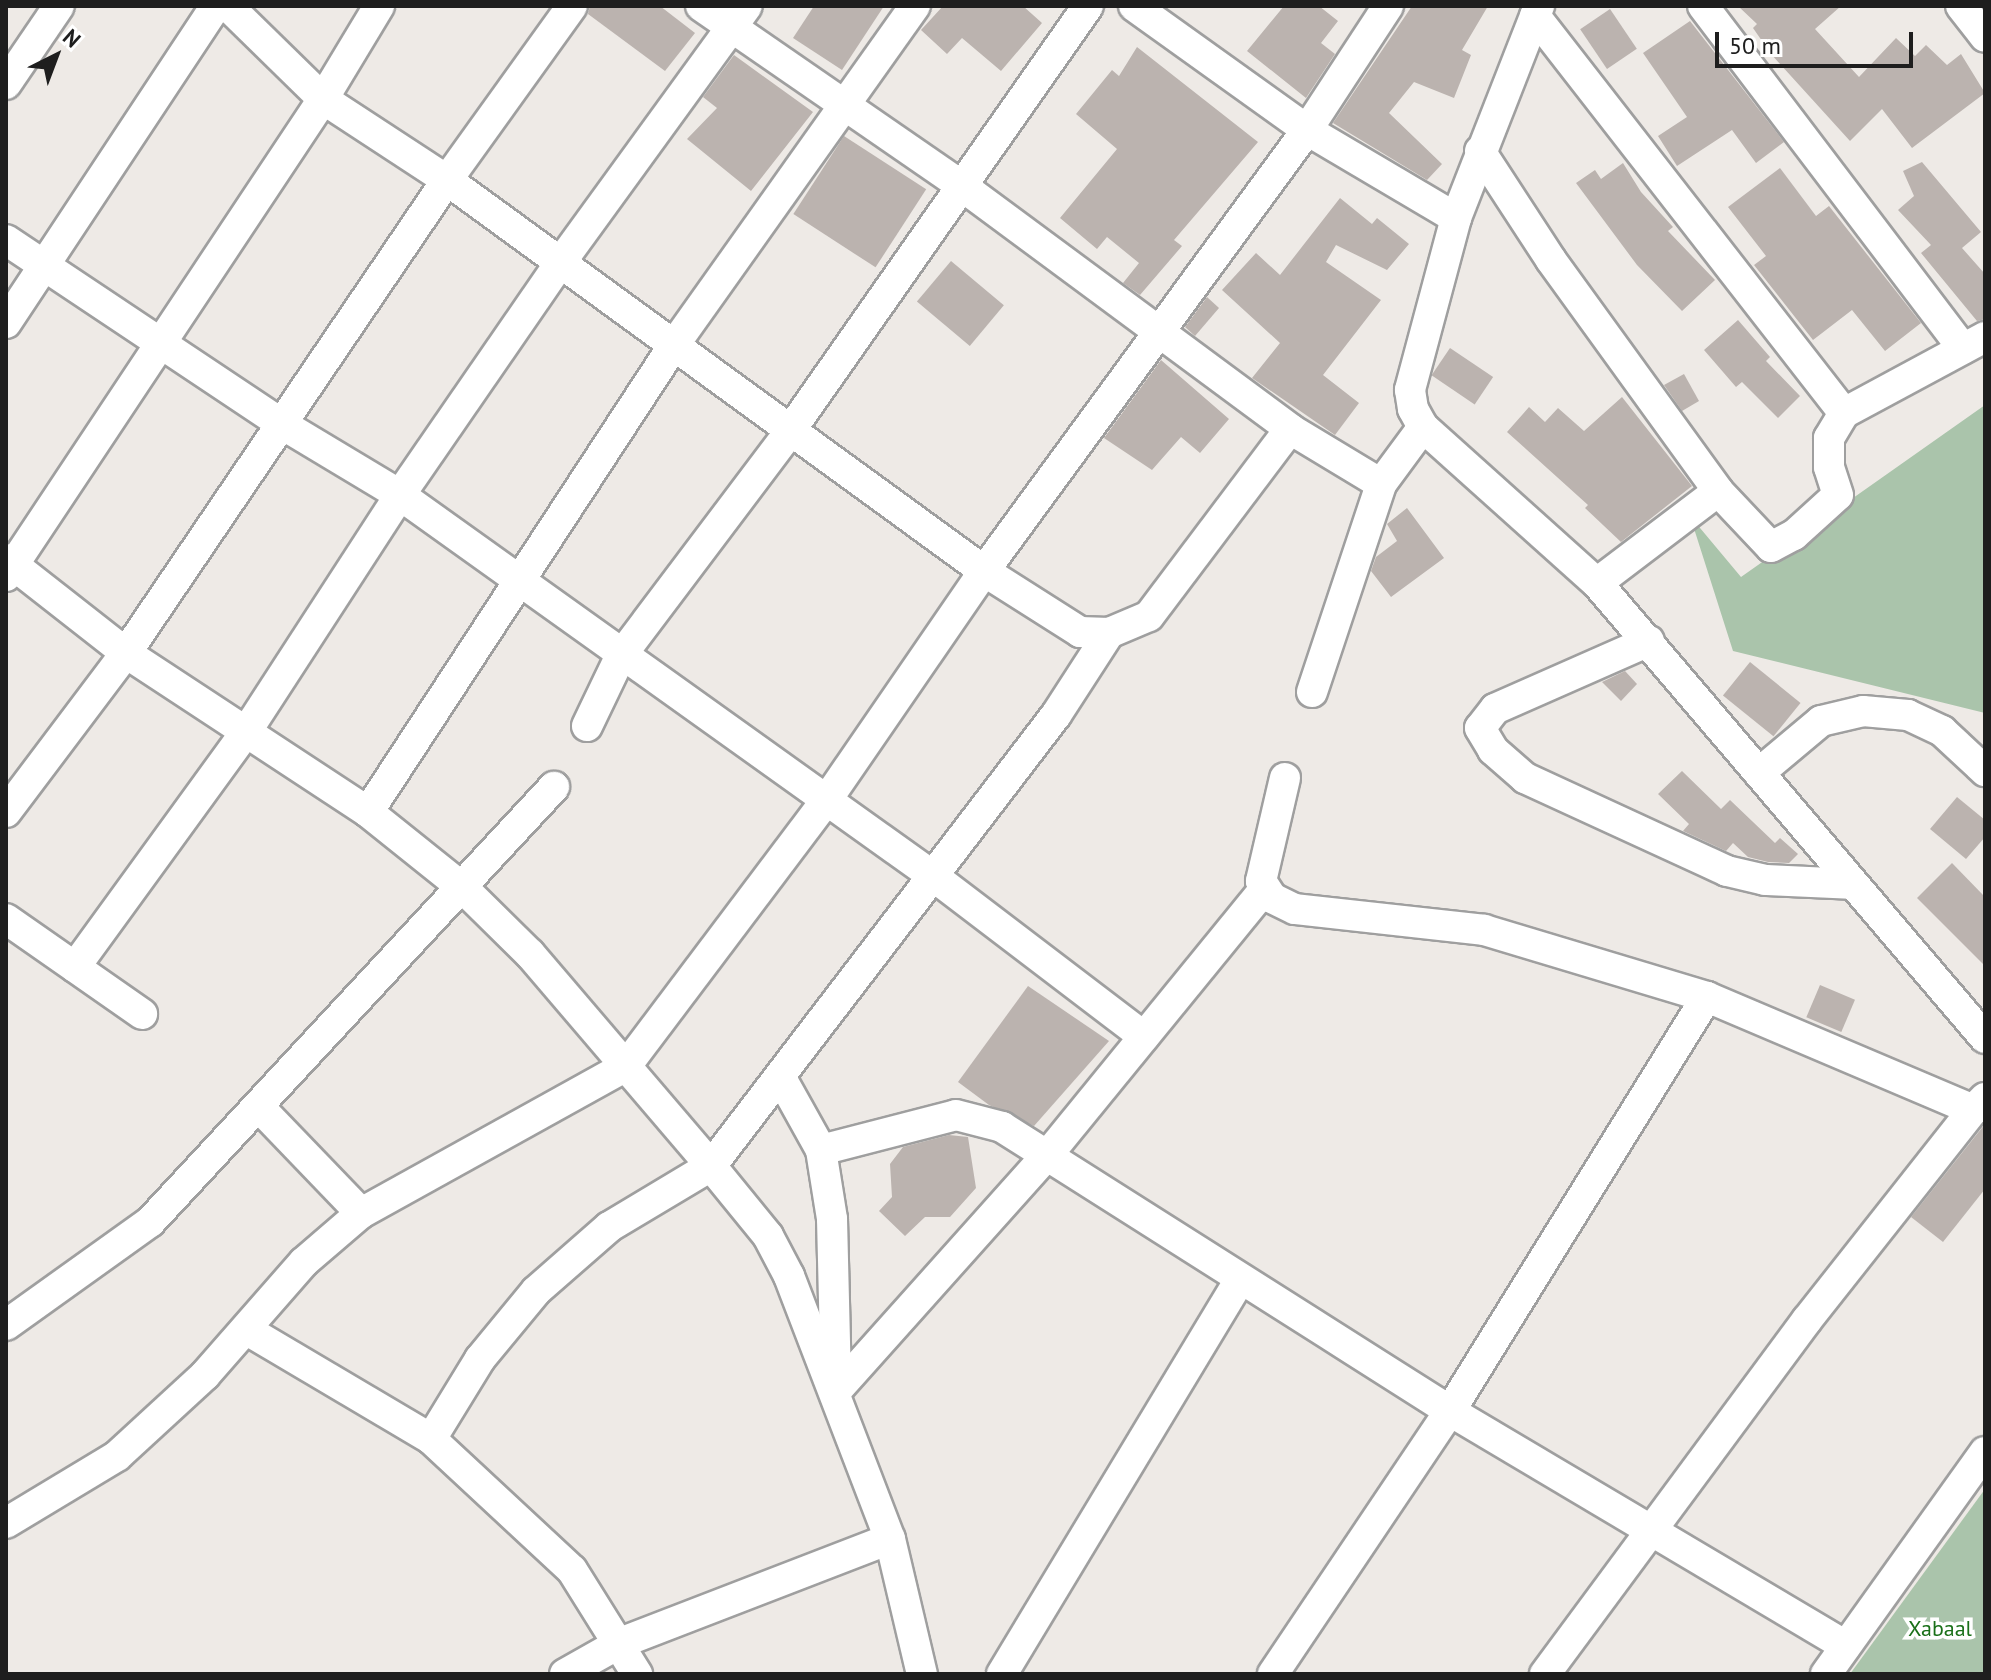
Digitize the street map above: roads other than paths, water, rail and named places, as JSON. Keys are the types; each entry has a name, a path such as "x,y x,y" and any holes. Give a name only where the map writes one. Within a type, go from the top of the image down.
{"street":[{"path":"6,84 59,6"},
{"path":"6,323 46,268 216,6"},
{"path":"228,6 323,99 447,180 558,266 674,345 984,571 1080,632 1109,633 1149,616 1290,429"},
{"path":"379,6 323,99 161,346 9,567 126,653 368,812 463,888 530,954 711,1166 768,1236 836,1391 852,1450 890,1539 922,1674"},
{"path":"6,812 126,653 447,180 572,6"},
{"path":"701,6 740,16 844,103 962,186 1290,429 1381,484"},
{"path":"368,812 674,345 915,6"},
{"path":"587,726 620,657 790,431 1088,6"},
{"path":"1134,6 1307,130 1456,218"},
{"path":"10,1509 117,1456 247,1330 304,1262 361,1213 626,1066 826,801 984,571 1307,130 1388,6"},
{"path":"1480,151 1560,272 1718,491 1771,547 1794,535 1838,495 1829,467 1829,438 1844,413 1974,343 1703,6"},
{"path":"1961,6 1985,37"},
{"path":"1537,11 1844,413"},
{"path":"1537,11 1456,218 1410,390 1423,427 1597,583 1985,1038"},
{"path":"75,967 246,732 400,495 558,266 740,16"},
{"path":"6,240 161,346 400,495 620,657 933,876 1144,1037"},
{"path":"1312,692 1381,484 1423,427"},
{"path":"1597,583 1718,491"},
{"path":"431,1439 480,1359 536,1291 609,1227 711,1166 1056,715 1109,633"},
{"path":"1649,641 1495,709 1480,728 1493,750 1525,778 1727,871 1765,880 1852,884"},
{"path":"1759,773 1821,721 1863,711 1908,715 1942,731 1985,771"},
{"path":"1285,778 1261,881 1264,890 1295,909 1484,930 1707,997 1979,1104 1807,1320 1545,1674"},
{"path":"6,1325 150,1222 554,787"},
{"path":"836,1391 1050,1152 1264,890"},
{"path":"6,919 142,1014"},
{"path":"1273,1674 1450,1411 1707,997"},
{"path":"781,1078 821,1150 832,1219 836,1391"},
{"path":"259,1107 361,1213"},
{"path":"821,1150 956,1115 978,1117 1050,1152 1240,1279 1450,1411 1846,1646"},
{"path":"1002,1674 1240,1279"},
{"path":"247,1330 431,1439 572,1570 637,1674"},
{"path":"1826,1674 1985,1452"},
{"path":"565,1674 620,1643 890,1539"}],"park label":[{"name":"Xabaal","path":"1940,1629"}]}
